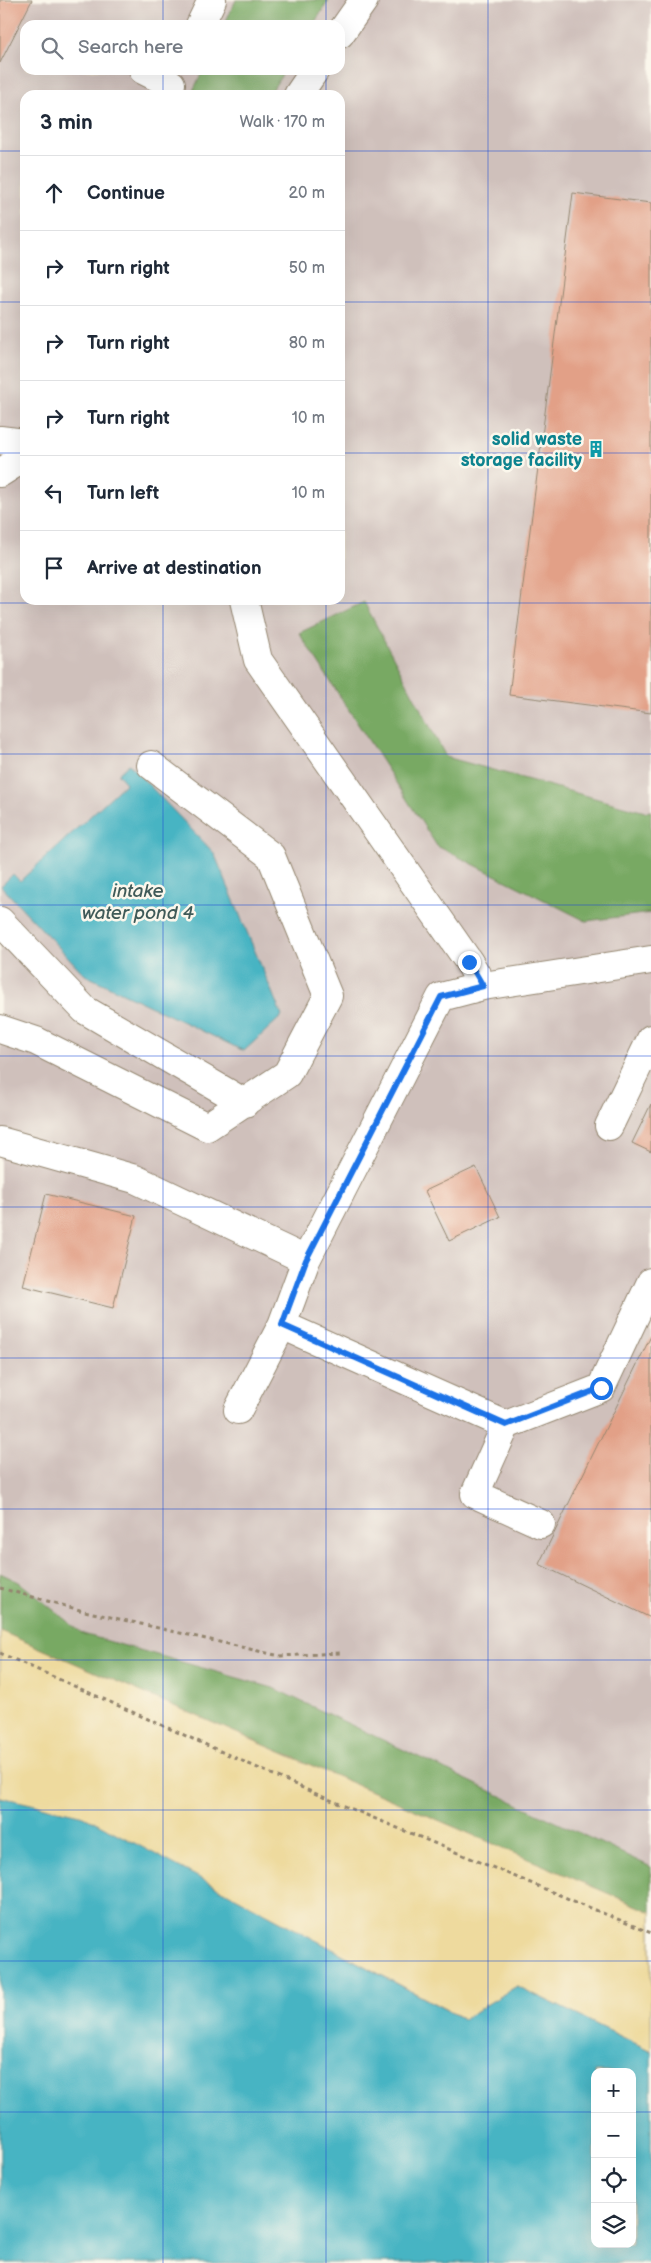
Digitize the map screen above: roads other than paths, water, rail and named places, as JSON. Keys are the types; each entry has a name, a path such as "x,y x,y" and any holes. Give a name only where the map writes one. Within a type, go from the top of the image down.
{"lane":[{"path":"202,20 212,0"},
{"path":"345,27 364,0"},
{"path":"154,75 171,83"},
{"path":"301,90 312,75"},
{"path":"0,440 20,442"},
{"path":"0,473 20,460"},
{"path":"245,605 258,660 469,962 483,986"},
{"path":"0,1029 36,1041 207,1127 287,1074 328,996 270,856 151,765"},
{"path":"0,921 85,1010 245,1103"},
{"path":"238,1410 282,1325 306,1260 441,997 483,986 651,960"},
{"path":"609,1126 651,1039"},
{"path":"0,1141 135,1179 306,1260"},
{"path":"541,1524 475,1494 506,1425 601,1388 651,1282"},
{"path":"282,1325 506,1425"}],"water":[{"name":"intake water pond 4","path":"129,764 214,853 282,1016 244,1051 85,975 1,886 13,874 20,881 126,783 118,774"},
{"path":"0,1797 84,1816 463,2019 517,1986 651,2051 651,2263 0,2263"}],"place":[{"name":"solid waste storage facility","path":"596,449"}]}
